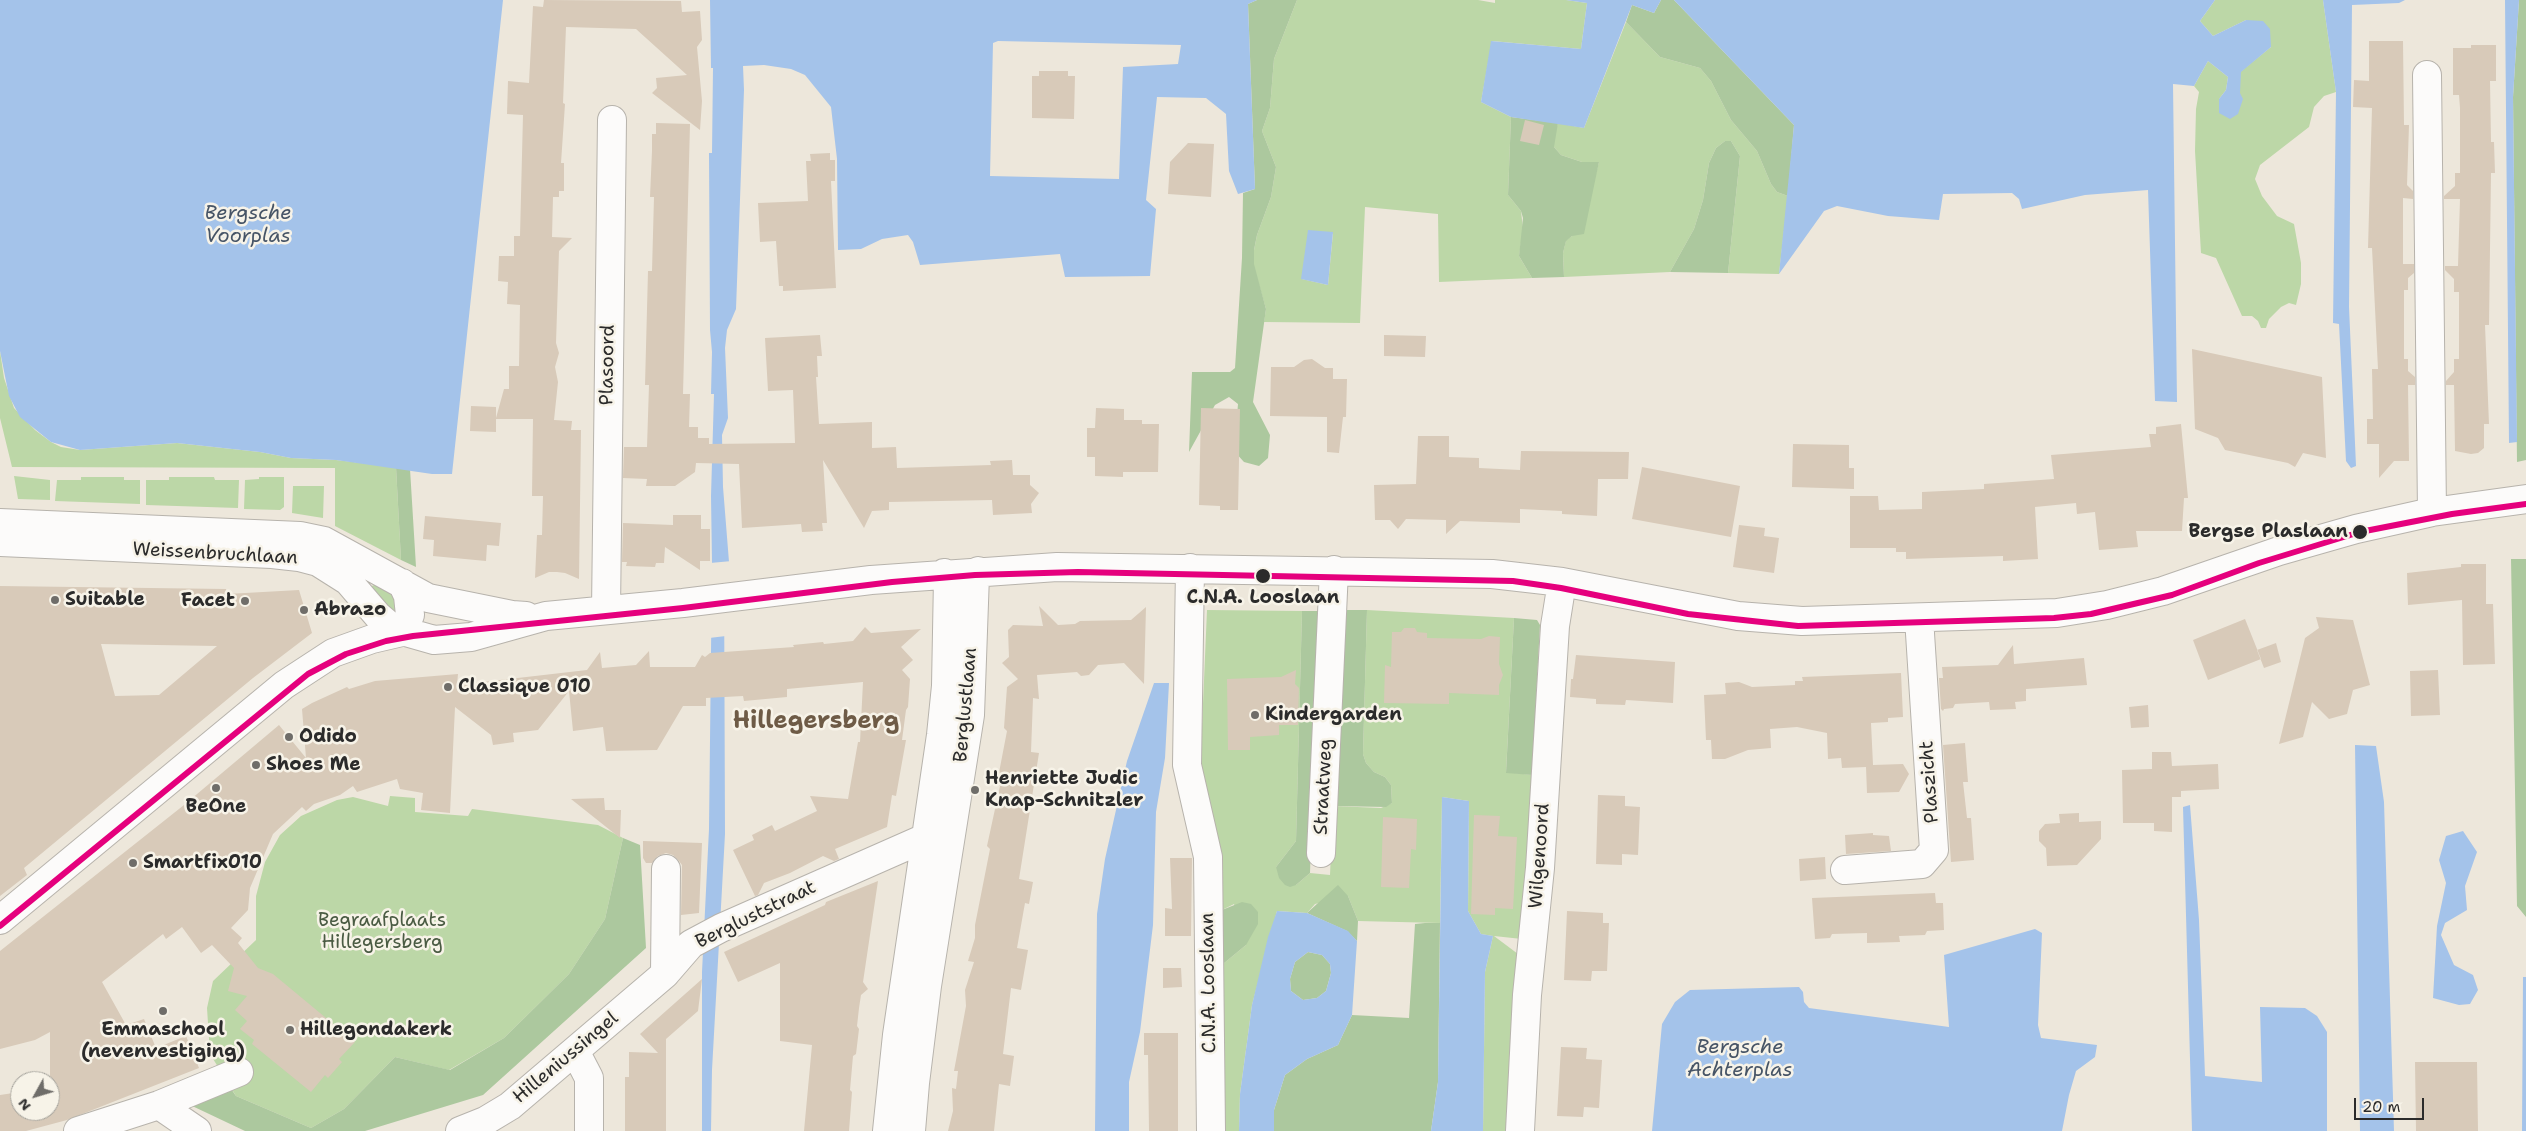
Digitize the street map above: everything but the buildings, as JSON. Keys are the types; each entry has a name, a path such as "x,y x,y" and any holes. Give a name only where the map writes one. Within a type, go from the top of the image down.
{"street":[{"path":"2427,75 2432,512"},
{"name":"Plasoord","path":"606,610 612,120"},
{"path":"0,920 284,685 332,653 372,639 402,632 434,640 471,637 539,617 683,603 944,573 1057,566 1492,574 1562,582 1738,616 1802,620 2056,613 2136,599 2279,550 2356,528 2432,512 2526,499"},
{"name":"Weissenbruchlaan","path":"0,523 176,540"},
{"name":"Weissenbruchlaan","path":"0,542 176,540 272,544 324,541 428,598 512,615 539,617"},
{"name":"Weissenbruchlaan","path":"272,544 331,569 348,581 385,623 402,632"},
{"name":"C.N.A. Looslaan","path":"1190,568 1187,765 1208,857 1211,1131"},
{"name":"Straatweg","path":"1322,853 1334,570"},
{"name":"Berglustlaan","path":"887,1131 903,1082 938,839 970,715 975,575 978,571"},
{"name":"Berglustlaan","path":"938,839 940,744 946,686 948,578 944,573"},
{"name":"Wilgenoord","path":"1520,1131 1527,995 1540,868 1555,626 1562,582"},
{"path":"402,583 408,596 410,615 402,632"},
{"name":"Plaszicht","path":"1845,870 1922,864 1934,850 1919,618"},
{"name":"Bergluststraat","path":"665,974 691,944 713,932 938,839"},
{"name":"Bergluststraat","path":"665,974 666,870"},
{"name":"Hilleniussingel","path":"460,1131 485,1121 510,1106 665,974"},
{"path":"575,1051 589,1078 589,1131"},
{"path":"78,1131 159,1105 239,1072"},
{"name":"Berglustlaan","path":"903,1082 911,1131"},
{"path":"159,1105 197,1131"}],"green space":[{"path":"1257,0 1297,0 1274,59 1270,108 1262,131 1276,167 1271,197 1257,235 1254,250 1254,264 1266,309 1253,402 1270,435 1268,458 1259,466 1244,462 1234,451 1238,404 1229,397 1215,405 1189,452 1192,372 1230,372 1235,368 1242,258 1243,193 1255,189 1248,4"},
{"path":"1297,0 1478,0 1495,3 1495,0 1566,0 1587,3 1581,49 1492,41 1481,102 1511,117 1508,195 1521,211 1523,229 1519,256 1532,278 1439,282 1438,214 1365,207 1360,323 1264,322 1266,309 1253,264 1257,235 1271,197 1276,167 1262,131 1270,108 1274,59","holes":["1333,233 1328,285 1302,279"]},
{"path":"1661,0 1674,0 1794,125 1788,196 1777,192 1771,184 1757,151 1731,120 1711,81 1700,68 1660,57 1626,22 1632,5 1654,13"},
{"path":"2215,0 2323,0 2336,92 2324,96 2314,107 2309,127 2260,165 2255,179 2262,196 2277,216 2294,224 2301,263 2301,284 2296,305 2289,303 2281,307 2269,319 2266,328 2261,328 2258,321 2252,316 2242,316 2216,258 2201,253 2195,151 2196,109 2199,92 2194,86 2208,61 2228,77 2226,90 2219,99 2240,93 2240,72 2271,47 2246,20 2213,36 2200,21"},
{"path":"2519,0 2526,0 2526,460 2517,462 2513,97"},
{"path":"1626,22 1660,57 1700,68 1711,81 1731,120 1757,151 1771,184 1777,192 1788,196 1779,274 1728,273 1740,156 1731,141 1725,141 1716,148 1709,163 1703,200 1694,229 1670,272 1564,277 1563,253 1566,240 1572,236 1590,196 1599,162 1582,162 1561,155 1554,147 1554,136 1558,123 1584,128"},
{"path":"1511,117 1558,123 1554,147 1561,155 1582,162 1599,162 1584,234 1572,236 1566,241 1563,253 1564,277 1532,278 1519,256 1523,218 1521,211 1508,195"},
{"path":"1725,141 1731,141 1740,156 1728,273 1670,272 1694,229 1703,200 1709,163 1716,148"},
{"path":"0,351 4,378 14,408 35,430 61,447 80,450 177,443 260,452 291,458 336,460 396,467 401,560 335,526 335,468 12,467 0,418"},
{"path":"396,467 410,469 416,567 401,560"},
{"path":"14,476 50,480 50,500 18,499"},
{"path":"81,477 124,477 124,480 140,480 140,504 55,501 57,480 81,480"},
{"path":"169,477 214,477 215,480 239,480 238,508 146,505 146,480 169,480"},
{"path":"259,477 284,477 284,507 280,510 244,509 245,480 259,479"},
{"path":"293,486 324,486 323,518 292,513"},
{"path":"2511,559 2526,559 2526,917 2517,906"},
{"path":"380,583 388,587 397,600 397,622 366,588"},
{"path":"1207,610 1302,611 1296,841 1276,867 1296,885 1310,873 1330,875 1333,806 1381,808 1392,803 1391,785 1385,777 1374,772 1366,763 1363,754 1367,610 1514,618 1506,772 1532,775 1522,939 1494,936 1522,957 1512,1131 1483,1131 1485,972 1493,936 1481,934 1468,911 1469,801 1442,797 1440,923 1358,921 1348,896 1315,904 1307,913 1277,911 1252,1005 1240,1094 1239,1131 1221,1131 1224,1038 1223,964 1246,945 1234,904 1222,910 1200,774"},
{"path":"1342,610 1367,610 1363,754 1366,763 1374,772 1385,777 1391,785 1392,803 1386,807 1333,806"},
{"path":"1302,611 1319,611 1310,873 1296,885 1290,887 1285,885 1279,878 1276,867 1296,841"},
{"path":"1514,618 1537,620 1540,625 1532,775 1506,773"},
{"name":"Begraafplaats Hillegersberg","path":"390,796 415,798 415,812 468,816 472,809 598,825 623,838 605,919 569,974 504,1038 449,1070 395,1057 344,1109 311,1128 236,1096 210,1054 207,1008 213,981 256,940 256,896 265,862 280,835 301,816 337,800 353,797 388,806"},
{"path":"623,838 640,845 646,948 483,1095 365,1131 245,1131 188,1104 227,1083 236,1096 311,1128 344,1109 395,1057 450,1070 504,1038 569,974 605,919"},
{"path":"1338,885 1348,896 1358,921 1357,941 1347,931 1307,913"},
{"path":"1242,902 1251,904 1258,912 1258,924 1246,945 1223,964 1222,910"},
{"path":"1440,923 1438,1082 1431,1131 1274,1131 1274,1110 1285,1075 1307,1059 1338,1045 1352,1015 1409,1018 1415,924"},
{"path":"1308,952 1322,955 1330,964 1331,973 1326,991 1317,998 1303,1000 1291,991 1290,979 1295,962"}],"water":[{"name":"Bergsche Voorplas","path":"0,0 503,0 452,474 432,474 336,460 291,458 260,452 177,443 80,450 51,442 20,417 9,396 0,351"},
{"path":"710,0 1257,0 1248,4 1255,189 1238,194 1229,171 1226,114 1206,98 1157,97 1146,200 1156,209 1150,276 1065,277 1060,254 920,265 913,242 908,235 882,239 861,249 838,250 837,159 831,107 805,75 791,69 764,65 743,66 744,90 736,309 727,330 725,348 728,418 722,435 723,487 729,562 724,562 725,834 712,1070 711,1131 702,1131 702,972 709,829 711,496 714,394 711,394 712,352 710,330 709,153 712,153 713,68 711,68","holes":["998,41 1181,45 1178,64 1123,67 1119,179 990,176 993,43"]},
{"path":"1566,0 1661,0 1654,13 1632,5 1584,128 1511,117 1481,102 1491,41 1581,49 1587,3"},
{"path":"1674,0 2215,0 2200,21 2213,36 2246,20 2263,21 2270,29 2271,47 2241,72 2240,93 2243,99 2238,114 2230,119 2219,113 2219,99 2226,90 2228,77 2208,61 2194,86 2173,84 2177,402 2155,401 2148,190 2085,195 2022,209 2019,199 2012,193 1943,194 1939,220 1888,216 1837,206 1824,211 1779,274 1794,125"},
{"path":"2323,0 2405,0 2399,3 2352,5 2349,307 2356,466 2351,468 2346,461 2339,324 2333,323 2336,92"},
{"path":"2505,0 2519,0 2513,97 2517,442 2509,443"},
{"path":"1308,230 1333,232 1328,285 1301,279"},
{"path":"1154,683 1169,683 1165,758 1156,812 1153,925 1140,1032 1129,1082 1129,1131 1095,1131 1097,914 1105,859 1127,761"},
{"path":"2355,745 2376,746 2384,802 2394,1131 2360,1131"},
{"path":"1442,797 1469,801 1468,911 1481,934 1493,936 1485,972 1483,1131 1431,1131 1438,1082"},
{"path":"2190,805 2199,920 2205,1076 2262,1082 2260,1007 2305,1008 2317,1016 2327,1032 2327,1131 2192,1131 2183,807"},
{"path":"2463,831 2477,852 2465,886 2467,910 2445,923 2441,935 2454,965 2473,975 2478,990 2470,1004 2459,1005 2433,998 2437,926 2446,883 2439,860 2446,836"},
{"path":"1277,911 1307,913 1348,931 1357,941 1352,1015 1338,1045 1307,1059 1285,1075 1274,1110 1274,1131 1239,1131 1240,1094 1252,1005 1268,937","holes":["1308,952 1322,955 1330,964 1331,973 1326,991 1317,998 1303,1000 1291,991 1290,979 1295,962"]},
{"name":"Bergsche Achterplas","path":"2035,929 2042,933 2038,1025 2041,1038 2097,1045 2095,1057 2076,1071 2062,1131 1652,1131 1662,1024 1675,1002 1690,990 1799,987 1803,992 1804,1002 1809,1008 1949,1027 1944,955"},
{"path":"2523,977 2526,977 2526,1131 2522,1131"}],"pier":[{"path":"732,561 726,564 726,636 709,638 710,563"}],"transit line":[{"path":"0,926 308,674 346,654 386,641 413,636 683,608 892,582 975,575 1078,572 1513,581 1561,588 1688,614 1798,626 2054,618 2091,614 2172,595 2259,563 2360,532 2452,514 2526,504"}],"place":[{"name":"Bergse Plaslaan","path":"2360,532"},
{"name":"C.N.A. Looslaan","path":"1263,576"},
{"name":"Suitable","path":"55,600"},
{"name":"Facet","path":"245,601"},
{"name":"Abrazo","path":"304,610"},
{"name":"Classique 010","path":"448,687"},
{"name":"Kindergarden","path":"1255,715"},
{"name":"Odido","path":"289,737"},
{"name":"Shoes Me","path":"256,765"},
{"name":"BeOne","path":"216,788"},
{"name":"Henriette Judic Knap-Schnitzler","path":"975,790"},
{"name":"Smartfix010","path":"133,863"},
{"name":"Emmaschool (nevenvestiging)","path":"163,1011"},
{"name":"Hillegondakerk","path":"290,1030"}],"district":[{"name":"Hillegersberg","path":"816,722"}]}
